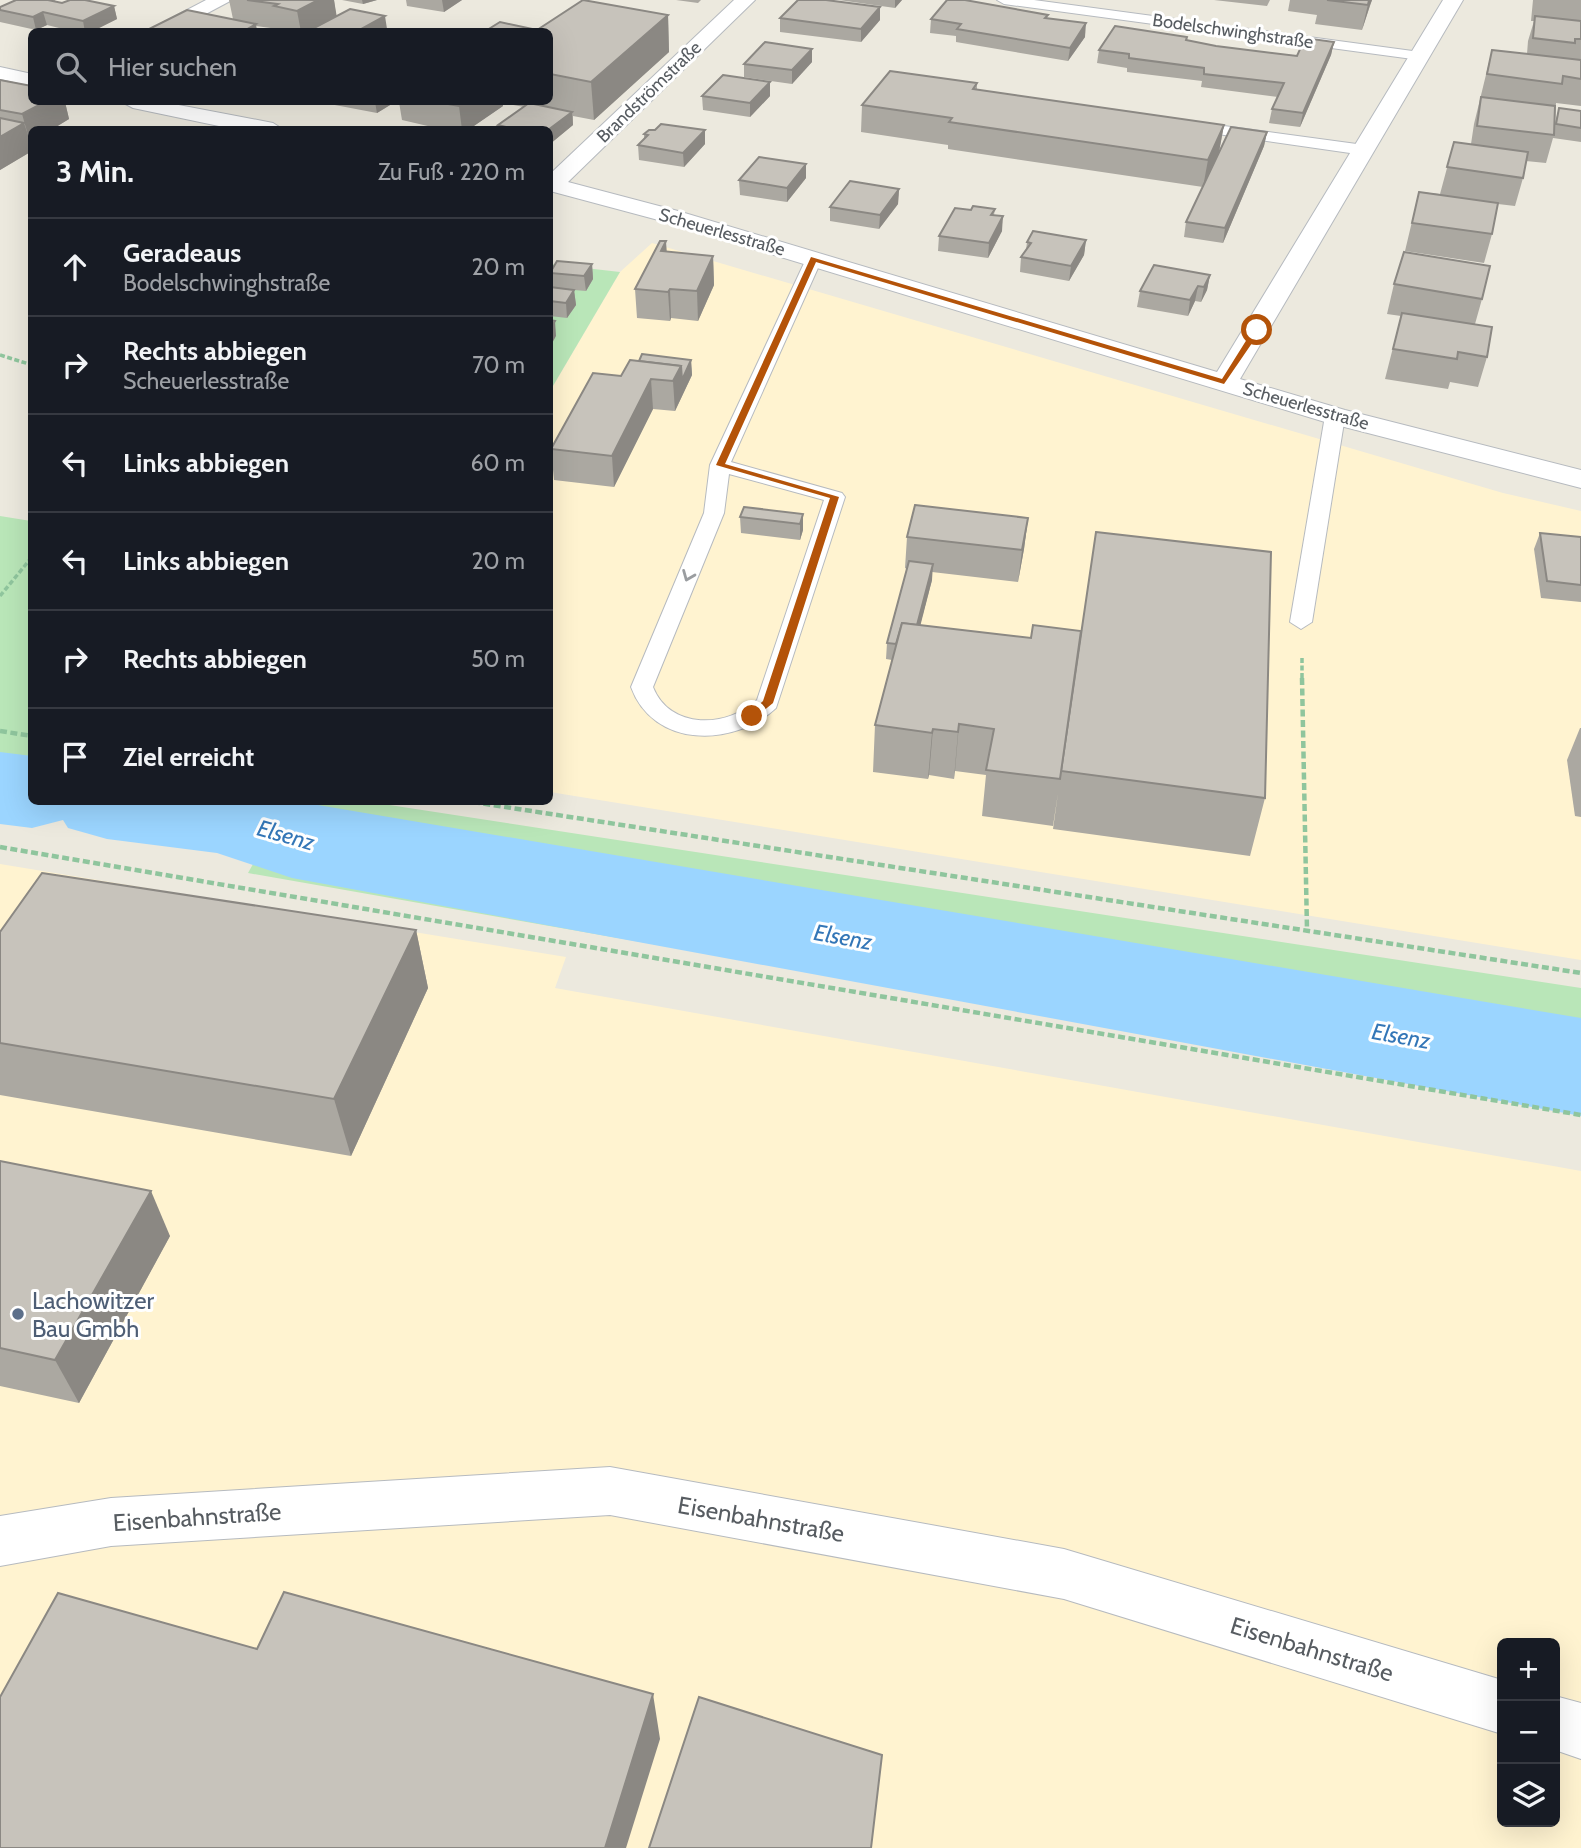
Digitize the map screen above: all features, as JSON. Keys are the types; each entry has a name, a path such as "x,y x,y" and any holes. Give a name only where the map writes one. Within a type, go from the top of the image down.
{"street":[{"path":"163,28 222,0"},
{"name":"Brandströmstraße","path":"553,182 745,0"},
{"path":"1224,382 1453,0"},
{"path":"5,82 28,79"},
{"path":"148,105 253,126"},
{"name":"Scheuerlesstraße","path":"553,185 814,259 1335,416 1581,479"},
{"name":"Eisenbahnstraße","path":"0,1541 111,1522 610,1491 1063,1574 1497,1705"},
{"path":"1560,1725 1581,1731"}],"lane":[{"name":"Bodelschwinghstraße","path":"1004,0 1420,56"},
{"path":"1173,124 1364,149"},
{"path":"720,465 835,497 768,703 752,716 735,724 693,727 657,714 647,703 642,687 713,513 720,465 814,259"},
{"path":"1301,622 1335,416"}],"path":[{"path":"0,355 28,364"},
{"path":"0,596 28,562"},
{"path":"1301,622 1307,930"},
{"path":"0,730 28,735"},
{"path":"493,805 1581,973"},
{"path":"0,847 1581,1115"}],"shaded area":[{"path":"652,243 1503,493 1581,511 1581,960 553,792 553,386 620,272"},
{"path":"0,864 566,957 555,988 1581,1171 1581,1848 0,1848"}],"green space":[{"path":"553,264 620,272 553,386"},
{"path":"0,516 28,521 28,776 0,772"},
{"path":"232,805 390,805 1581,988 1581,1107 248,873 282,812"}],"building":[{"path":"16,0 62,3 85,0 114,6 83,21 43,12 33,17 0,10 0,7"},
{"path":"247,0 318,0 297,11 274,6 278,4"},
{"path":"583,0 668,15 591,82 553,75 553,28 540,28"},
{"path":"798,0 826,0 880,7 861,29 780,18"},
{"path":"947,0 965,0 1048,15 1045,18 1086,23 1070,48 957,29 961,24 931,19"},
{"path":"1327,0 1369,0 1368,5"},
{"path":"350,9 385,16 363,28 314,28"},
{"path":"187,10 256,24 249,28 151,28"},
{"path":"1535,16 1581,21 1581,39 1575,39 1575,43 1533,38"},
{"path":"500,22 528,28 490,28"},
{"path":"1115,26 1187,37 1186,40 1216,46 1297,56 1305,38 1334,42 1303,113 1272,109 1284,83 1204,74 1204,68 1129,58 1129,54 1099,50"},
{"path":"765,42 812,49 792,70 744,64"},
{"path":"1492,50 1581,60 1581,79 1563,76 1562,84 1487,74"},
{"path":"890,71 977,83 973,89 1224,125 1208,160 949,122 952,118 862,105"},
{"path":"723,75 770,82 750,103 702,96"},
{"path":"0,80 28,85 28,105 39,105 22,114 0,110"},
{"path":"1481,97 1555,106 1554,135 1477,126"},
{"path":"526,105 572,112 553,126 498,125"},
{"path":"1559,108 1581,111 1581,128 1556,124"},
{"path":"0,118 24,123 0,137"},
{"path":"661,124 705,130 683,153 638,145 648,135 644,134 655,130"},
{"path":"1231,127 1267,132 1225,228 1186,222"},
{"path":"1454,142 1528,152 1523,178 1447,167"},
{"path":"759,157 806,164 787,188 739,180"},
{"path":"850,181 899,189 880,215 830,207"},
{"path":"1419,192 1498,203 1492,234 1412,223"},
{"path":"973,206 995,209 991,215 1003,216 989,243 939,236 955,208 971,210"},
{"path":"1033,231 1086,240 1071,266 1021,257 1031,243 1027,242"},
{"path":"660,241 666,241 661,251 713,256 697,291 635,289"},
{"path":"1404,252 1490,266 1482,299 1394,284"},
{"path":"557,261 592,264 584,276 553,273"},
{"path":"1154,265 1210,275 1204,287 1198,286 1190,300 1140,291"},
{"path":"553,287 574,290 566,303 553,301"},
{"path":"1402,313 1492,327 1487,357 1458,352 1457,359 1393,349"},
{"path":"642,354 691,360 682,380 681,366 639,361"},
{"path":"630,360 681,366 673,381 651,379 612,456 553,449 593,373 621,376"},
{"path":"915,505 1028,518 1022,550 907,537"},
{"path":"744,507 803,514 800,524 740,517"},
{"path":"1096,532 1271,552 1265,798 1061,771"},
{"path":"1540,533 1581,537 1581,585 1547,581"},
{"path":"909,561 933,564 917,625 902,623 896,644 887,643"},
{"path":"902,623 1031,638 1033,625 1081,631 1060,779 986,770 994,729 959,724 958,732 933,729 932,733 875,725"},
{"path":"42,873 416,930 334,1099 0,1043 0,932"},
{"path":"0,1161 151,1191 55,1360 0,1348"},
{"path":"284,1592 653,1694 605,1848 0,1848 0,1697 58,1593 257,1649"},
{"path":"699,1697 882,1755 871,1848 649,1848"}],"waterway":[{"name":"Elsenz","path":"0,788 28,792"},
{"name":"Elsenz","path":"131,805 233,818 292,840 1581,1067"}],"place":[{"name":"Lachowitzer Bau Gmbh","path":"18,1314"}],"route":[{"path":"752,716 768,703 835,497 720,465 814,259 1224,382 1257,330"}]}
